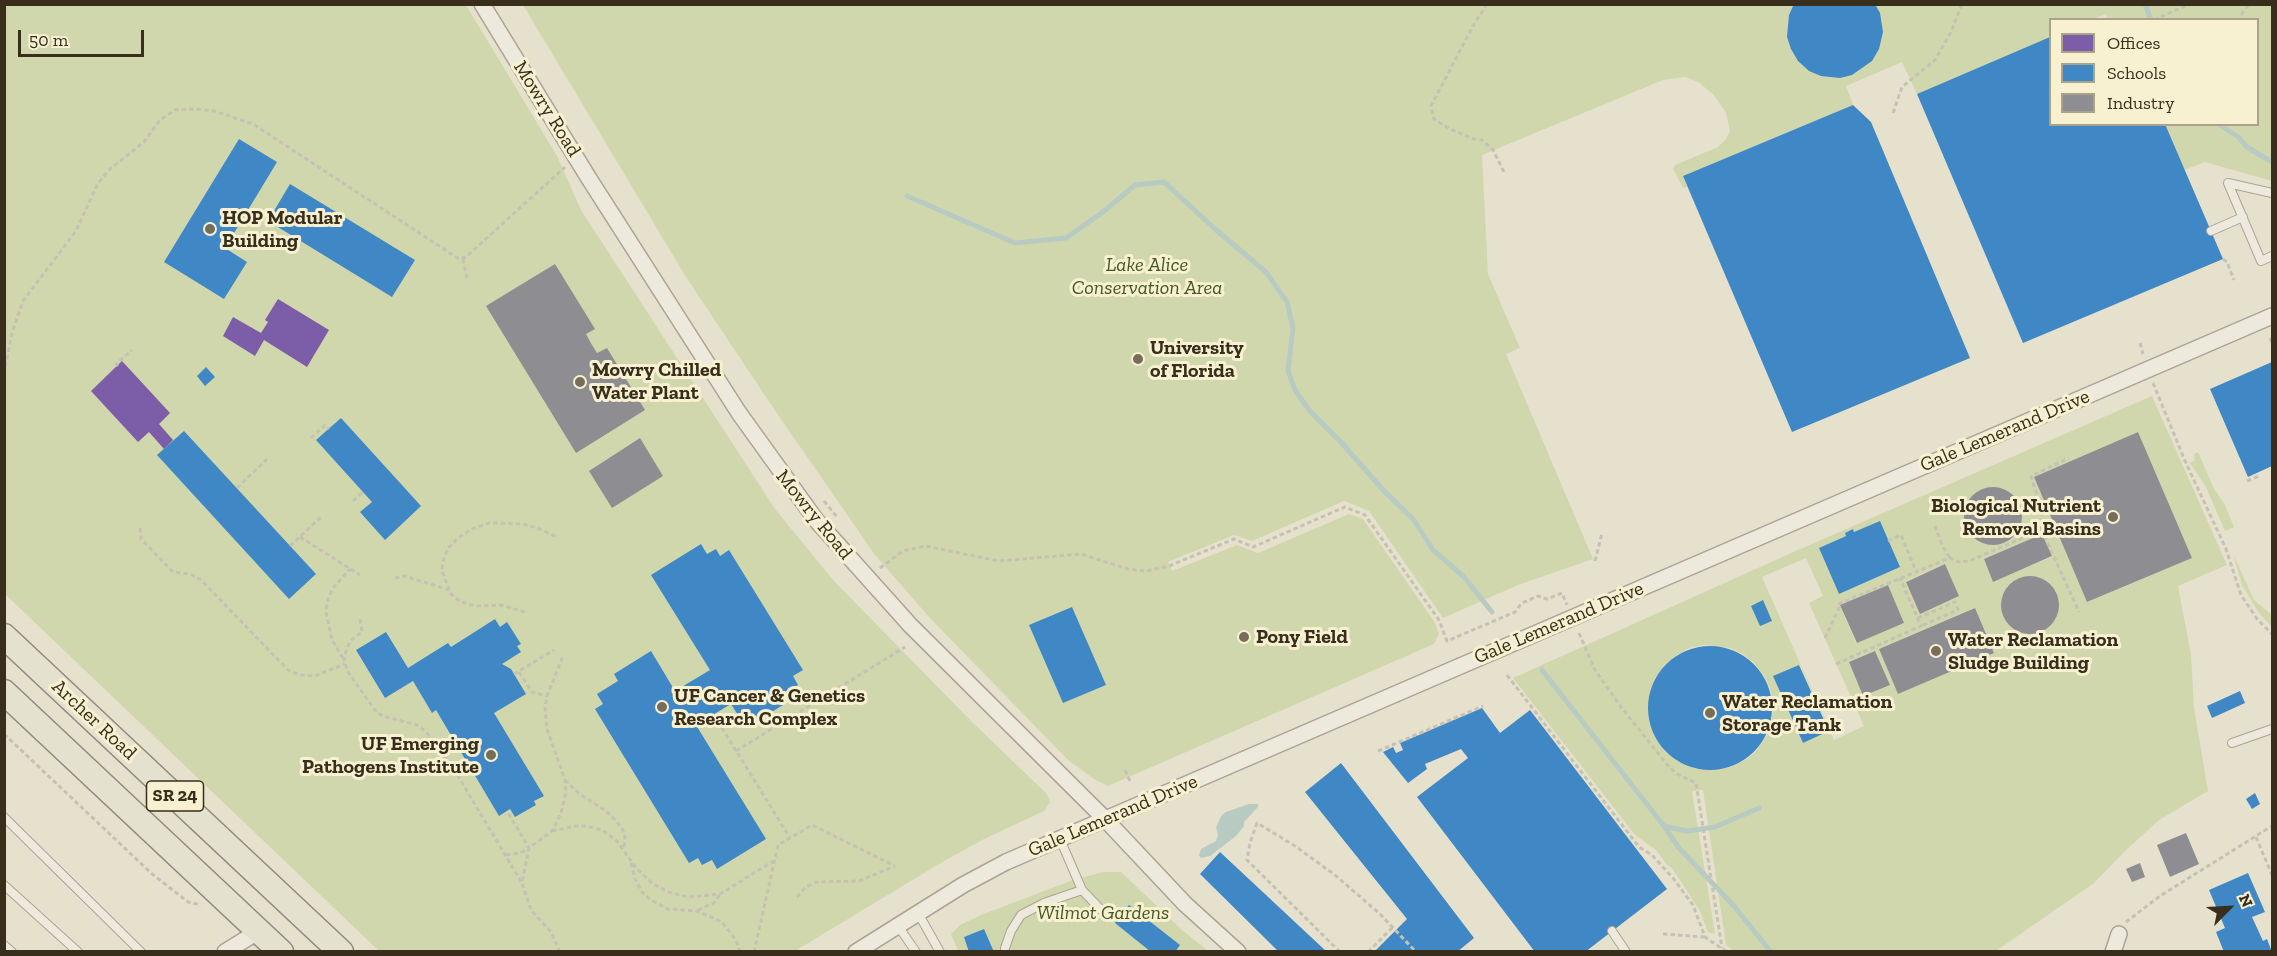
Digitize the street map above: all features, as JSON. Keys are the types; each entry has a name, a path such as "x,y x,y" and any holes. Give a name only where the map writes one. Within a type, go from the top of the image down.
{"main road":[{"name":"Archer Road","path":"4,636 341,951"},
{"name":"Archer Road","path":"4,692 281,951"}],"street":[{"name":"Mowry Road","path":"482,4 693,343 752,433 800,500 849,560 910,625 1105,819 1185,904 1238,951"},
{"name":"Gale Lemerand Drive","path":"856,951 980,875 1060,839 2272,316"},
{"path":"225,951 260,931"},
{"path":"2114,951 2119,934"}],"lane":[{"path":"2272,193 2228,183 2261,261 2272,256"},
{"path":"2211,231 2243,217"},
{"path":"2232,743 2272,729"},
{"path":"4,817 141,951"},
{"path":"1060,839 1082,890 1104,914"},
{"path":"4,885 78,951"},
{"path":"1005,948 1011,931 1021,915 1044,903 1082,890"},
{"path":"918,913 940,951"},
{"path":"898,926 916,951"},
{"path":"1612,931 1626,951"},
{"path":"4,945 12,951"}],"path":[{"path":"1487,4 1431,106 1434,119 1467,136 1482,140 1493,150 1504,172"},
{"path":"1893,113 1902,87 1935,60 1951,32 1962,4"},
{"path":"2158,18 2189,4"},
{"path":"2241,15 2249,4"},
{"path":"4,374 12,333 23,301 76,231 98,183 144,142 160,120 175,110 214,111 253,123 459,259 463,259"},
{"path":"463,259 563,169"},
{"path":"463,259 467,279"},
{"path":"2223,259 2227,262 2234,280"},
{"path":"2270,338 2272,343"},
{"path":"117,366 116,364 132,350"},
{"path":"2155,390 2226,549 2241,595 2257,619 2272,634"},
{"path":"311,438 325,425 328,429"},
{"path":"2039,531 2042,519 2041,507 2031,476 2069,458"},
{"path":"237,488 267,459"},
{"path":"2247,481 2259,476"},
{"path":"352,501 363,492"},
{"path":"823,500 837,518"},
{"path":"875,564 879,568 903,551 925,546 999,561 1081,554 1128,569 1146,571 1170,566 1234,539 1253,547 1345,507 1365,515 1439,620 1448,641 1515,612 1522,603 1538,596 1547,599 1562,593"},
{"path":"290,546 321,517"},
{"path":"449,591 442,571 442,561 448,548 472,529 489,523 516,523 534,527 557,537"},
{"path":"1935,526 1950,558 1959,562 1969,561 2039,531"},
{"path":"140,528 141,539 173,572 196,576 288,670 300,675 315,676 345,662"},
{"path":"2039,531 2045,537 2079,612"},
{"path":"1595,561 1602,533"},
{"path":"1888,541 1900,535 1916,572"},
{"path":"300,537 360,575"},
{"path":"1825,638 1839,608 1838,604 1950,558"},
{"path":"350,569 333,588 326,612 332,639 348,672 377,713 417,725 434,741 506,855 522,883 531,910 551,932 560,951"},
{"path":"395,578 405,576 449,591 461,602 476,606 501,605 525,612"},
{"path":"1900,578 1921,626"},
{"path":"1836,664 1958,610 1955,602 1918,618"},
{"path":"345,662 350,641 362,632 360,619"},
{"path":"1582,640 1604,683 1659,756 1677,774 1696,783 1722,948"},
{"path":"736,751 905,647"},
{"path":"514,674 554,650"},
{"path":"552,831 561,813 566,793 565,780 547,729 545,708 547,696 563,656"},
{"path":"519,672 532,692 547,696"},
{"path":"1507,675 1639,847 1652,855 1687,896 1693,905 1705,937"},
{"path":"1378,752 1483,706"},
{"path":"714,715 790,838"},
{"path":"4,734 151,873 188,902 206,906"},
{"path":"1125,770 1130,781"},
{"path":"565,780 622,828 626,837 624,849"},
{"path":"507,812 529,848 522,883"},
{"path":"1340,951 1247,860 1257,823 1295,846 1335,875 1416,951"},
{"path":"754,951 778,845 812,825 895,866 858,881 812,883 797,897"},
{"path":"506,855 520,853 552,831 575,826 593,827 611,836 653,884 671,893 689,897 720,894"},
{"path":"2119,934 2121,927 2138,911 2272,826"},
{"path":"2256,837 2272,874"},
{"path":"630,859 635,879 642,892 651,900 668,909 697,911 722,922 736,940 740,951"},
{"path":"697,911 714,903 720,894 775,860"},
{"path":"1368,951 1393,927"},
{"path":"1663,934 1705,937 1727,951"}],"green space":[{"path":"4,5 466,5 557,156 581,210 775,509 834,581 972,722 1047,794 1050,802 1044,811 984,839 939,864 795,951 379,951 5,594"},
{"name":"Lake Alice Conservation Area","path":"523,5 2272,5 2272,181 2205,162 2184,170 2165,126 2259,126 2259,18 2107,18 2106,14 2096,18 2049,18 2049,37 1917,94 1902,62 1846,86 1853,105 1683,176 1687,187 1683,188 1673,169 1675,165 1718,147 1730,131 1726,113 1714,95 1698,82 1685,77 1663,80 1482,155 1488,274 1520,348 1506,354 1593,559 1518,585 1443,618 1369,511 1344,501 1252,541 1234,535 1168,562 1172,571 1237,545 1258,553 1349,514 1363,519 1434,621 1439,634 1434,644 1108,786 1068,760 930,618 875,555 686,277"},
{"path":"2152,396 2227,565 2178,586 2191,655 2194,708 2208,791 2159,820 2094,883 1996,951 1734,951 1726,945 1703,790 1692,791 1715,934 1708,932 1700,911 1672,868 1666,864 1656,850 1635,835 1513,678 1798,550","holes":["2138,432 2192,558 2088,602 2034,477","1994,487 2005,489 2014,496 2019,503 2022,517 2018,531 2013,537 1993,544 1980,541 1970,533 1965,515 1967,503 1975,494","1853,530 1900,567 1839,594 1819,548 1846,536 1845,533","2042,534 2052,557 1993,581 1984,559","1806,558 1823,596 1809,603 1864,726 1834,740 1762,577","1945,564 1959,596 1920,613 1906,581","2024,577 2037,577 2047,581 2056,592 2058,599 2058,613 2055,620 2050,626 2036,633 2023,632 2013,627 2007,622 2002,610 2003,598 2008,587","1888,585 1904,623 1856,643 1840,605","1974,608 1994,653 1898,694 1879,649","1704,645 1730,648 1743,654 1754,663 1770,688 1773,703 1772,719 1767,735 1757,750 1747,759 1731,767 1714,770 1698,769 1682,763 1666,752 1655,736 1649,721 1648,708 1654,680 1665,665 1689,648","1875,651 1890,685 1863,696 1849,662","1800,665 1829,731 1803,743 1774,676"]},
{"path":"2198,452 2234,527 2225,531 2206,487 2190,463 2195,460 2194,454"},
{"path":"2233,554 2254,600 2272,615 2272,627 2259,613 2242,585"},
{"name":"Wilmot Gardens","path":"1104,872 1121,872 1182,930 1208,951 959,951 955,944 951,934 960,925 1073,880"}],"shaded area":[{"path":"1249,804 1258,804 1258,807 1244,822 1244,826 1236,836 1210,856 1201,858 1199,855 1201,849 1216,841 1218,835 1216,827 1222,815"}],"building: Offices":[{"path":"278,299 329,330 307,367 264,340 255,356 223,336 233,317 261,333 268,322 265,320"},
{"path":"122,361 170,413 159,424 173,440 164,449 149,432 138,442 91,391"}],"building: Schools":[{"path":"1794,4 1875,4 1880,13 1883,32 1879,49 1872,61 1852,75 1840,78 1821,76 1809,71 1798,61 1787,37 1789,15"},
{"path":"2049,37 2049,126 2166,126 2223,259 2023,343 1917,94"},
{"path":"1853,105 1871,122 1970,358 1792,432 1683,176"},
{"name":"HOP Modular Building","path":"239,139 277,162 225,248 247,262 224,299 164,262"},
{"path":"290,184 415,260 392,297 268,221"},
{"path":"2272,362 2272,466 2248,477 2210,389"},
{"path":"206,367 215,377 205,386 197,376"},
{"path":"341,418 421,506 385,540 360,512 372,502 316,440"},
{"path":"184,431 316,574 289,599 157,455"},
{"path":"1880,521 1900,567 1839,594 1819,548 1846,536 1845,533 1853,529 1854,532"},
{"name":"UF Cancer & Genetics Research Complex","path":"701,544 707,554 716,549 720,556 729,550 803,670 793,676 798,685 778,697 783,705 746,728 731,704 696,725 766,839 717,869 712,860 702,865 698,858 689,863 595,709 603,704 597,694 618,681 614,674 651,651 675,691 710,670 651,575"},
{"path":"1763,600 1772,621 1760,626 1751,606"},
{"path":"1072,607 1106,685 1063,703 1029,625"},
{"name":"UF Emerging Pathogens Institute","path":"495,619 500,627 507,622 521,644 517,646 521,652 502,664 511,669 526,694 494,713 544,796 534,801 536,805 515,817 510,809 499,816 436,710 432,713 413,681 385,698 356,650 386,632 408,668 448,643 451,647"},
{"name":"Water Reclamation Storage Tank","path":"1710,646 1734,650 1754,664 1768,684 1772,708 1768,732 1754,752 1734,766 1710,770 1686,766 1666,752 1652,732 1648,708 1652,684 1666,664 1686,650"},
{"path":"1799,665 1829,731 1803,743 1773,676"},
{"path":"2240,691 2245,703 2212,718 2207,706"},
{"path":"1482,708 1500,733 1530,710 1667,889 1585,952 1535,952 1417,797 1468,758 1461,749 1425,764 1427,769 1408,783 1383,752 1393,747 1396,753 1403,750 1400,743"},
{"path":"1341,763 1474,938 1457,952 1374,952 1407,919 1305,792"},
{"path":"2255,793 2260,804 2252,809 2246,799"},
{"path":"1220,852 1327,952 1279,952 1200,874"},
{"path":"2248,873 2265,912 2252,917 2263,941 2267,939 2272,952 2224,952 2216,932 2225,928 2209,890"},
{"path":"1129,905 1180,945 1175,952 1151,952 1115,923"},
{"path":"984,929 994,952 969,952 964,937"}],"building: Industry":[{"name":"Mowry Chilled Water Plant","path":"555,264 595,329 586,334 592,345 597,353 607,348 645,410 576,453 486,306"},
{"name":"Biological Nutrient Removal Basins","path":"2138,432 2192,558 2087,602 2034,477"},
{"path":"640,438 663,476 612,508 589,471"},
{"path":"1993,487 2009,492 2017,500 2022,516 2017,532 2009,540 1993,545 1977,540 1969,532 1964,516 1969,500 1977,492"},
{"path":"2042,534 2052,556 1993,582 1984,559"},
{"path":"1945,564 1959,596 1920,614 1906,582"},
{"path":"2030,576 2046,581 2054,589 2059,605 2054,621 2046,629 2030,634 2014,629 2006,621 2001,605 2006,589 2014,581"},
{"path":"1888,585 1904,623 1857,643 1840,605"},
{"name":"Water Reclamation Sludge Building","path":"1975,608 1994,653 1898,694 1879,649"},
{"path":"1875,651 1890,685 1863,696 1849,662"},
{"path":"2186,833 2199,864 2170,877 2157,845"},
{"path":"2140,863 2145,877 2132,882 2126,869"}],"waterway":[{"path":"2145,4 2150,18"},
{"path":"2222,126 2238,137 2247,147 2272,162"},
{"path":"907,196 1015,243 1066,238 1103,212 1135,185 1164,182 1266,272 1287,302 1293,328 1288,371 1295,390 1309,410 1414,520 1433,550 1464,577 1492,612"},
{"path":"1542,670 1679,848 1734,906 1771,952"},
{"path":"1664,826 1687,831 1715,827 1759,808"}],"place":[{"name":"HOP Modular Building","path":"210,229"},
{"name":"University of Florida","path":"1138,359"},
{"name":"Mowry Chilled Water Plant","path":"580,382"},
{"name":"Biological Nutrient Removal Basins","path":"2113,517"},
{"name":"Pony Field","path":"1244,637"},
{"name":"Water Reclamation Sludge Building","path":"1936,651"},
{"name":"UF Cancer & Genetics Research Complex","path":"662,707"},
{"name":"Water Reclamation Storage Tank","path":"1710,713"},
{"name":"UF Emerging Pathogens Institute","path":"491,755"}]}
